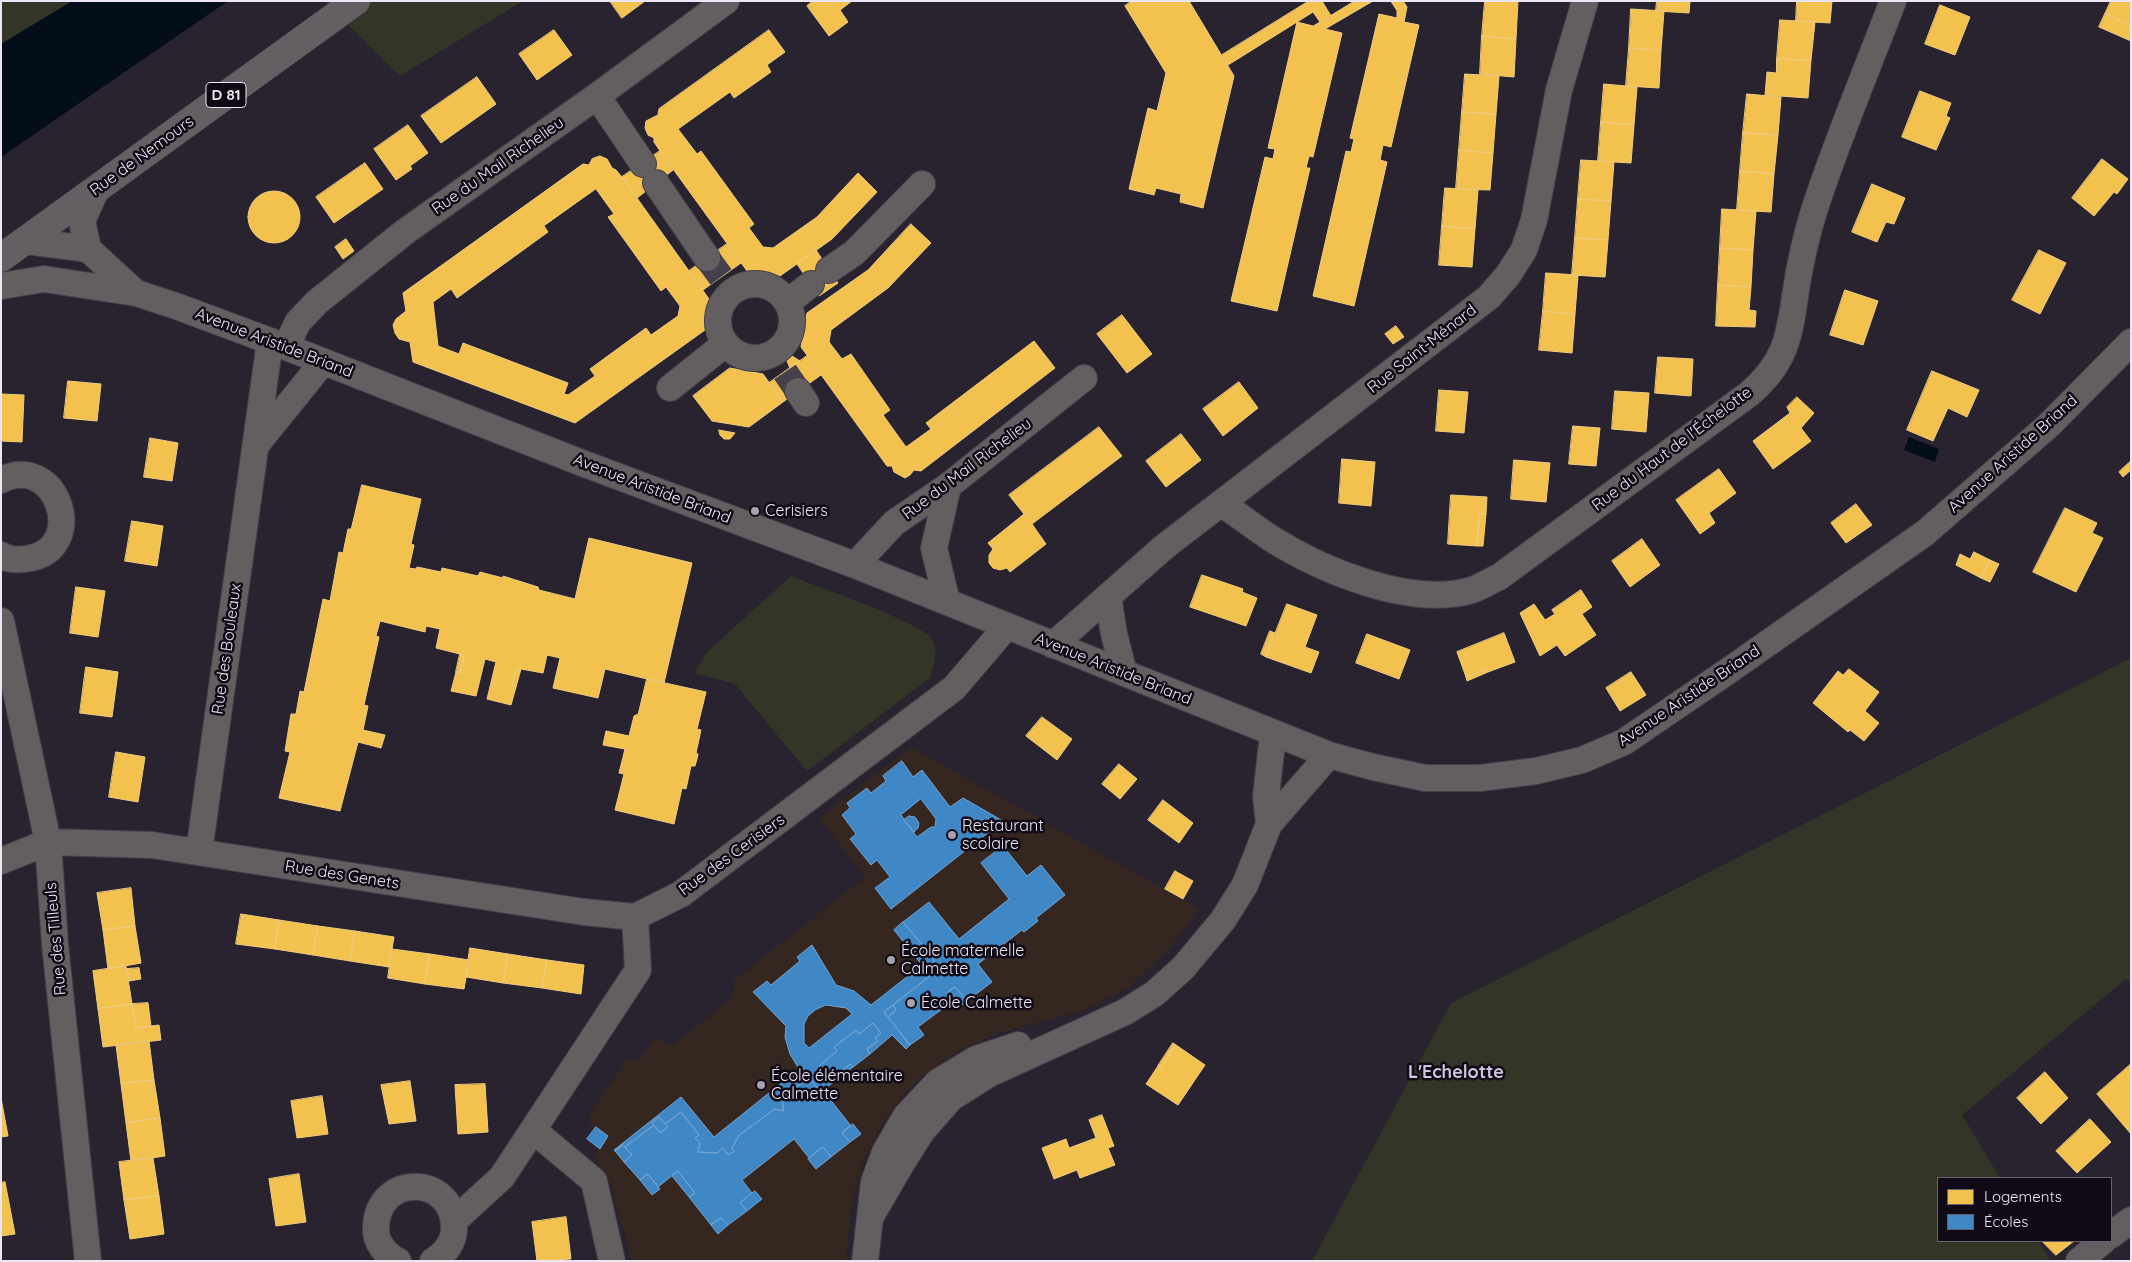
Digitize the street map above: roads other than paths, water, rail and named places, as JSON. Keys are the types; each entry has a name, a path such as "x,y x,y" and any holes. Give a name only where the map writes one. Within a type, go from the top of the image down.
{"main road":[{"name":"Rue de Nemours","path":"1,258 96,190 344,4"}],"street":[{"name":"Rue du Mail Richelieu","path":"278,344 317,302 406,231 597,96 726,1"},
{"name":"Rue Saint-Ménard","path":"1052,644 1164,547 1489,297 1508,275 1524,250 1534,220 1559,90 1585,1"},
{"name":"Rue du Haut de l'Échelotte","path":"1222,504 1272,539 1304,557 1385,588 1423,595 1442,595 1472,590 1500,577 1749,394 1775,367 1783,350 1793,317 1807,234 1818,199 1893,1"},
{"path":"597,96 720,276 724,301 719,311 718,322 720,334 725,344 742,356 764,358 791,380 783,347 790,337 793,319 788,302 779,292 768,286 755,284 743,286 720,276"},
{"path":"788,302 854,253 922,184"},
{"path":"88,249 82,221 96,190"},
{"path":"26,241 88,249 136,293"},
{"path":"26,241 44,279"},
{"name":"Avenue Aristide Briand","path":"1,286 44,279 136,293 278,344 582,463 855,565 1273,734 1329,755 1425,778 1480,778 1536,771 1582,760 1624,742 1739,664 1924,533 2049,425 2131,342"},
{"name":"Rue des Bouleaux","path":"198,852 256,445 278,344"},
{"path":"670,388 725,344"},
{"path":"256,445 323,362"},
{"name":"Rue du Mail Richelieu","path":"855,565 894,524 948,486 1084,378"},
{"path":"1,480 19,475 36,478 50,487 59,501 62,518 59,534 50,548 37,557 2,564"},
{"path":"947,602 934,548 948,486"},
{"path":"1108,596 1114,634 1124,673"},
{"name":"Rue des Tilleuls","path":"1,620 48,842 55,944 88,1261"},
{"name":"Rue des Cerisiers","path":"635,917 681,894 954,688 1007,626"},
{"path":"1269,824 1266,796 1273,734"},
{"path":"865,1261 871,1216 922,1131 952,1098 989,1074 1125,1012 1154,994 1182,968 1223,920 1245,885 1269,824 1329,755"},
{"path":"1,861 48,842"},
{"name":"Rue des Genets","path":"48,842 152,845 575,911 635,917"},
{"path":"454,1221 502,1177 638,970 635,917"},
{"path":"533,1130 594,1181 612,1261"},
{"path":"398,1261 390,1257 380,1246 375,1230 376,1215 383,1201 395,1191 410,1186 425,1187 439,1194 449,1206 454,1221 453,1236 446,1250 433,1261"},
{"path":"2112,1234 2131,1220"},
{"path":"2079,1261 2102,1242"}],"water":[{"path":"72,1 228,1 1,157 1,44"},
{"path":"1909,437 1939,449 1935,462 1904,450"}],"tunnel":[{"path":"707,258 721,277"},
{"path":"785,372 798,391"}],"place":[{"name":"Cerisiers","path":"755,511"},
{"name":"Restaurant scolaire","path":"952,835"},
{"name":"École maternelle Calmette","path":"891,960"},
{"name":"École Calmette","path":"911,1003"},
{"name":"École élémentaire Calmette","path":"761,1085"}],"district":[{"name":"L'Echelotte","path":"1456,1073"}]}
